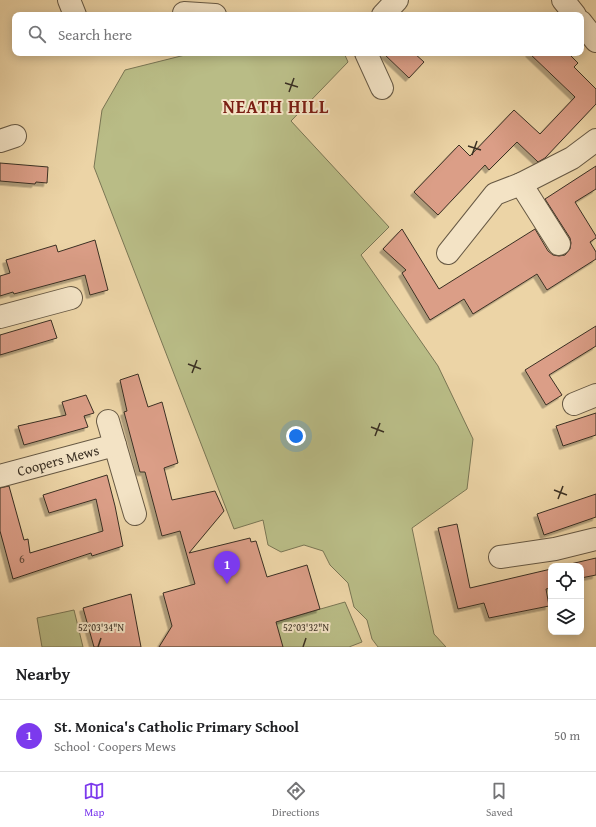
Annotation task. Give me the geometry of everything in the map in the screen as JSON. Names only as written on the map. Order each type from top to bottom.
[{"type":"street","points":[[69,0],[74,12]]},
{"type":"street","points":[[386,12],[397,0]]},
{"type":"street","points":[[563,0],[573,12]]},
{"type":"street","points":[[584,26],[596,41]]},
{"type":"street","points":[[367,56],[382,88]]},
{"type":"street","points":[[448,253],[495,194],[521,184],[572,158],[596,140]]},
{"type":"street","points":[[521,184],[559,244]]},
{"type":"street","points":[[0,318],[71,298]]},
{"type":"street","points":[[574,404],[596,395]]},
{"type":"street","name":"Coopers Mews","points":[[108,421],[135,514]]},
{"type":"street","name":"Coopers Mews","points":[[0,476],[115,445]]},
{"type":"street","points":[[500,557],[555,549],[596,539]]},
{"type":"green space","points":[[181,56],[345,56],[348,62],[291,121],[389,227],[361,255],[438,366],[473,439],[467,489],[412,528],[434,634],[446,647],[378,647],[372,639],[367,620],[354,607],[348,583],[330,565],[323,551],[304,545],[281,552],[268,545],[263,520],[234,529],[94,167],[102,110],[125,70]]},
{"type":"green space","points":[[345,602],[362,642],[349,647],[282,647],[275,622]]},
{"type":"green space","points":[[74,610],[83,647],[42,647],[37,618]]},
{"type":"building","points":[[386,56],[417,56],[424,62],[409,78]]},
{"type":"building","points":[[532,56],[571,56],[578,63],[574,67],[596,89],[596,104],[545,158],[538,162],[517,142],[489,170],[485,165],[438,215],[414,192],[459,145],[470,156],[514,110],[540,134],[575,97]]},
{"type":"building","points":[[0,163],[48,167],[47,183],[36,182],[35,184],[0,181]]},
{"type":"building","points":[[596,166],[596,189],[575,202],[596,236],[596,238],[590,242],[596,252],[596,259],[547,290],[537,274],[473,314],[464,299],[430,320],[402,273],[406,270],[383,249],[402,229],[439,289],[535,229],[548,251],[553,255],[565,255],[570,249],[570,238],[545,199]]},
{"type":"building","points":[[95,240],[108,290],[90,295],[85,275],[14,294],[13,292],[0,296],[0,276],[10,273],[6,260],[56,245],[58,252]]},
{"type":"building","points":[[51,320],[57,338],[0,355],[0,335]]},
{"type":"building","points":[[596,326],[596,346],[549,375],[562,395],[546,405],[525,370]]},
{"type":"building","points":[[138,374],[148,407],[162,402],[178,463],[164,468],[172,500],[215,491],[224,511],[189,553],[250,538],[251,542],[256,541],[267,577],[307,565],[320,609],[276,622],[283,647],[159,647],[172,626],[163,593],[195,584],[180,531],[162,536],[145,472],[140,472],[124,412],[127,411],[120,380]]},
{"type":"building","points":[[86,395],[94,413],[84,416],[88,427],[24,445],[18,426],[66,415],[62,402]]},
{"type":"building","points":[[596,413],[596,435],[563,446],[556,426]]},
{"type":"building","points":[[107,475],[123,546],[92,556],[91,553],[13,579],[0,531],[0,488],[9,486],[24,540],[28,539],[30,553],[103,531],[96,499],[49,513],[43,495]]},
{"type":"building","points":[[596,494],[596,517],[544,535],[537,514]]},
{"type":"building","points":[[457,524],[470,588],[548,570],[548,589],[546,589],[548,606],[489,618],[484,603],[458,609],[438,528]]},
{"type":"building","points":[[596,558],[596,575],[584,577],[584,563],[575,563]]},
{"type":"building","points":[[131,594],[141,647],[94,647],[83,608]]},
{"type":"place","name":"St. Monica's Catholic Primary School","points":[[227,584]]},
{"type":"district","name":"NEATH HILL","points":[[276,106]]}]
